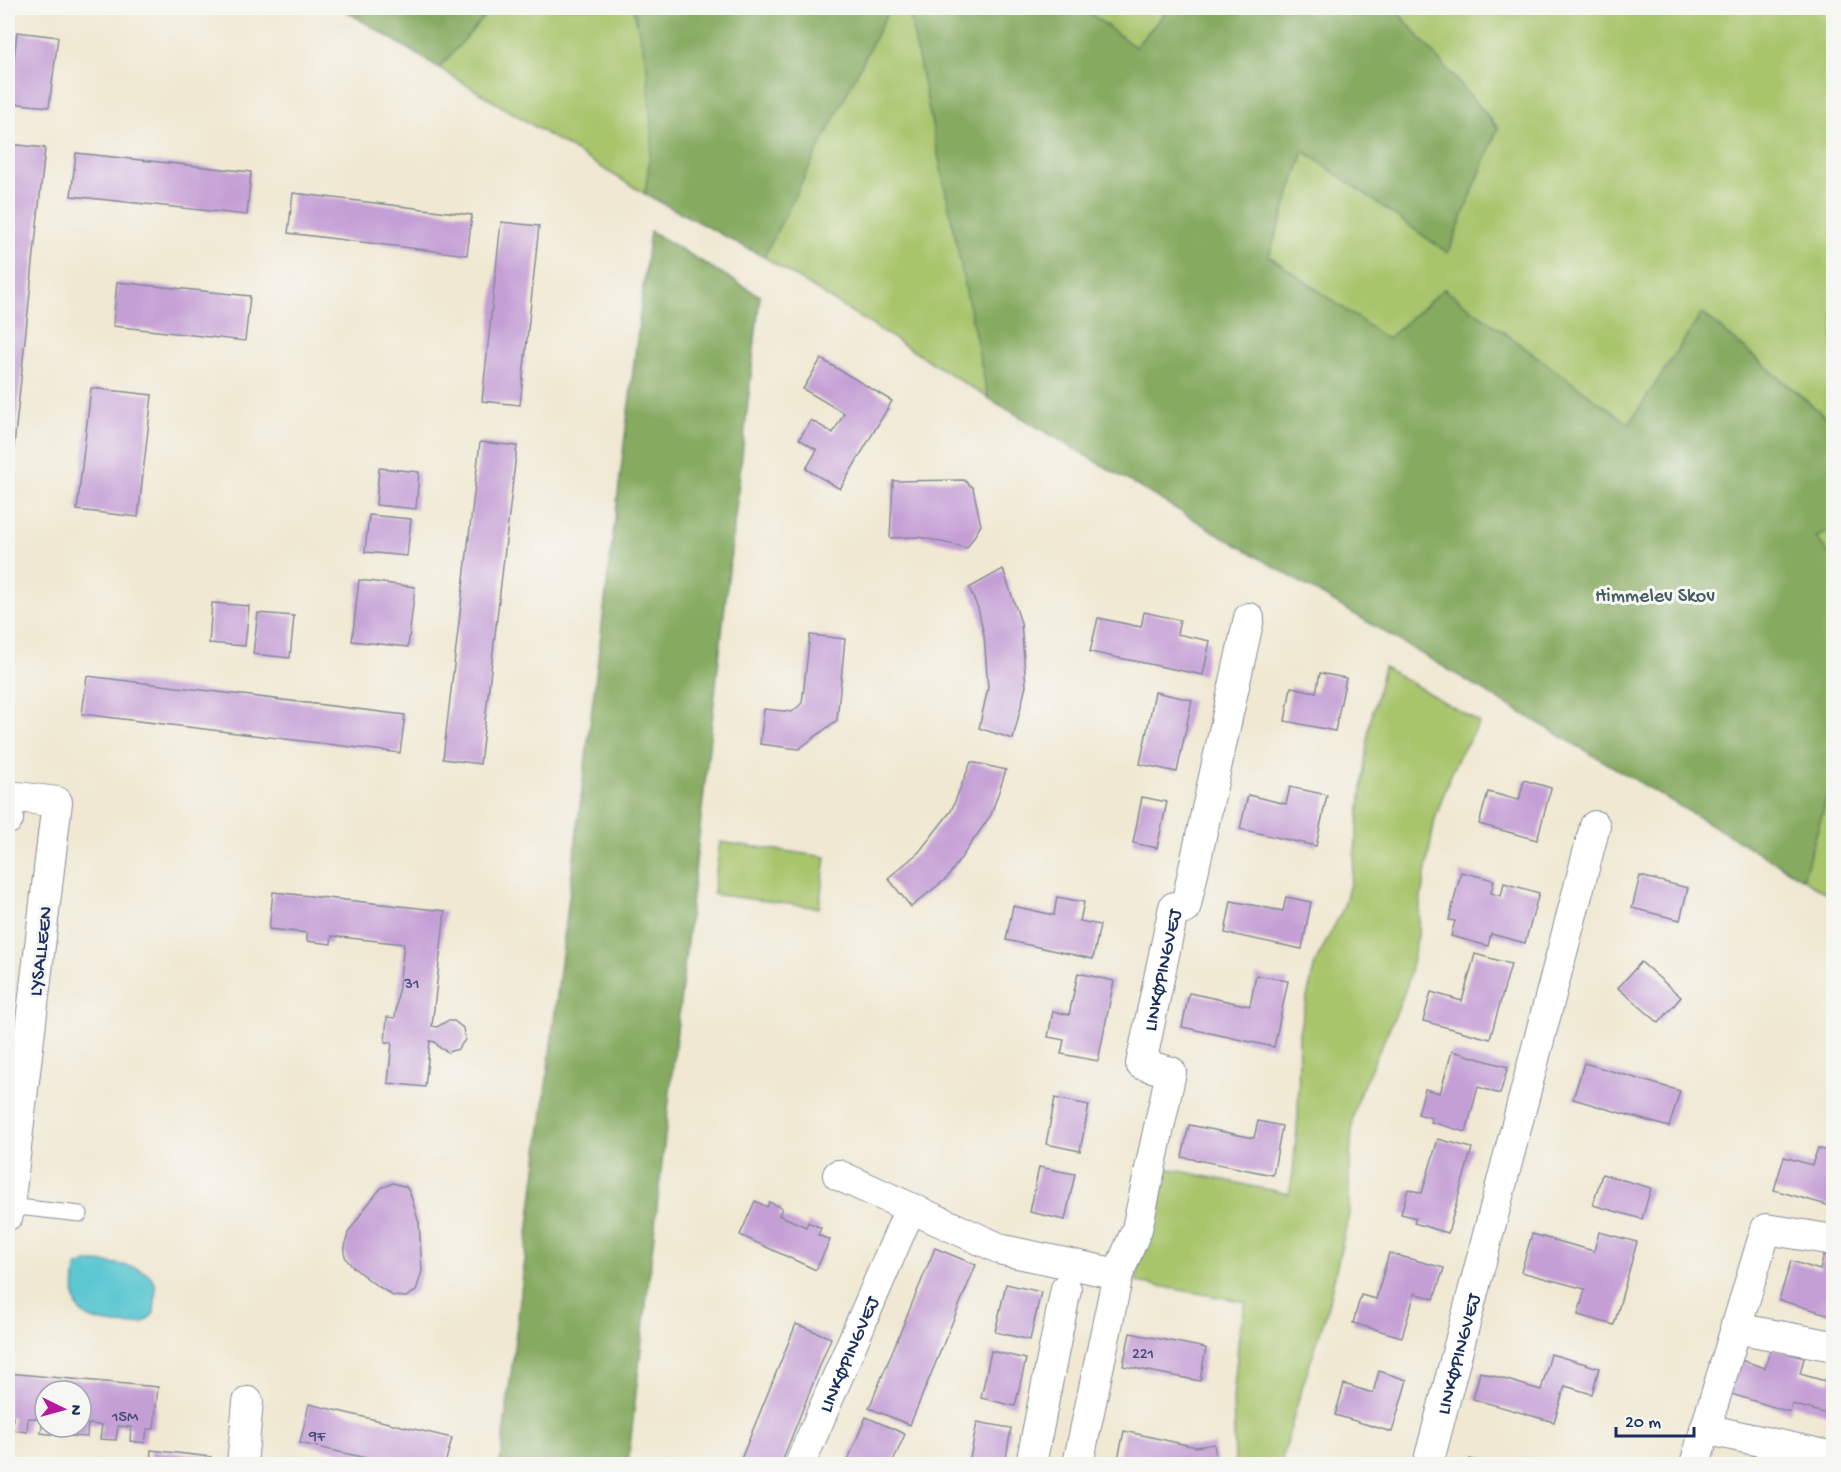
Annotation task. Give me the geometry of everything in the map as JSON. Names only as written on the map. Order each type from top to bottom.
[{"type":"street","name":"LINKØPINGVEJ","points":[[1078,1464],[1118,1274],[1137,1230],[1171,1072],[1141,1065],[1174,907],[1185,909],[1249,618]]},
{"type":"street","name":"LYSALLEEN","points":[[8,819],[10,796],[57,802],[8,1209]]},
{"type":"street","name":"LINKØPINGVEJ","points":[[1428,1464],[1595,826]]},
{"type":"street","points":[[838,1175],[1003,1250],[1118,1274]]},
{"type":"street","name":"LINKØPINGVEJ","points":[[801,1464],[910,1209]]},
{"type":"street","points":[[1695,1464],[1766,1229],[1833,1240]]},
{"type":"street","points":[[1031,1464],[1066,1289]]},
{"type":"street","points":[[1735,1328],[1833,1346]]},
{"type":"street","points":[[242,1464],[248,1402]]},
{"type":"street","points":[[1706,1429],[1833,1457]]},
{"type":"lane","points":[[8,1209],[80,1214]]},
{"type":"green space","points":[[341,8],[492,8],[439,68]]},
{"type":"green space","points":[[492,8],[922,8],[988,398],[764,257],[765,255],[650,162],[645,194],[439,68]]},
{"type":"green space","points":[[633,8],[890,8],[764,257],[645,194],[652,140],[647,65]]},
{"type":"green space","name":"Himmelev Skov","points":[[908,8],[1083,8],[1135,47],[1170,8],[1394,8],[1498,128],[1448,253],[1304,151],[1269,256],[1387,339],[1444,289],[1629,424],[1702,313],[1833,423],[1833,531],[1816,537],[1833,559],[1833,776],[1803,879],[988,398]]},
{"type":"green space","points":[[1083,8],[1169,8],[1135,47]]},
{"type":"green space","points":[[1394,8],[1833,8],[1833,423],[1703,313],[1629,424],[1444,289],[1387,339],[1269,256],[1303,150],[1447,252],[1498,128]]},
{"type":"green space","points":[[650,231],[760,296],[628,1464],[500,1464]]},
{"type":"green space","points":[[1833,531],[1833,559],[1815,537]]},
{"type":"green space","points":[[1384,667],[1480,723],[1459,756],[1435,819],[1420,903],[1419,931],[1407,985],[1359,1095],[1353,1117],[1349,1214],[1326,1314],[1300,1394],[1281,1464],[1235,1464],[1233,1399],[1239,1334],[1246,1302],[1136,1282],[1140,1257],[1152,1236],[1166,1168],[1289,1194],[1298,1116],[1299,1032],[1315,963],[1343,909],[1352,876],[1369,727]]},
{"type":"green space","points":[[1833,776],[1833,898],[1803,879]]},
{"type":"green space","points":[[720,842],[826,857],[819,908],[713,894]]},
{"type":"water","points":[[87,1262],[125,1266],[145,1272],[155,1284],[154,1313],[144,1322],[130,1325],[102,1322],[86,1316],[78,1307],[74,1291],[76,1267]]},
{"type":"building","points":[[17,32],[58,37],[49,107],[9,103]]},
{"type":"building","points":[[8,144],[45,148],[9,494],[8,494]]},
{"type":"building","points":[[76,153],[251,172],[247,215],[71,196]]},
{"type":"building","points":[[293,193],[472,215],[467,255],[288,233]]},
{"type":"building","points":[[501,222],[539,226],[520,405],[482,401]]},
{"type":"building","points":[[117,282],[250,296],[245,341],[113,326]]},
{"type":"building","points":[[821,359],[892,401],[840,489],[806,469],[817,450],[799,439],[811,420],[833,433],[844,413],[803,389]]},
{"type":"building","points":[[91,388],[152,395],[138,517],[77,510]]},
{"type":"building","points":[[480,442],[517,446],[480,764],[443,759]]},
{"type":"building","points":[[379,468],[419,472],[416,509],[376,505]]},
{"type":"building","points":[[964,480],[973,488],[981,525],[967,548],[920,537],[890,538],[893,481]]},
{"type":"building","points":[[369,515],[411,519],[407,556],[365,552]]},
{"type":"building","points":[[1003,569],[1021,623],[1026,686],[1013,739],[979,728],[988,688],[984,635],[978,608],[969,588]]},
{"type":"building","points":[[359,580],[415,587],[408,647],[352,641]]},
{"type":"building","points":[[212,603],[249,606],[245,646],[209,643]]},
{"type":"building","points":[[1144,612],[1180,620],[1177,634],[1210,641],[1203,675],[1090,652],[1098,618],[1141,627]]},
{"type":"building","points":[[258,613],[294,616],[290,658],[253,654]]},
{"type":"building","points":[[810,635],[845,639],[837,720],[799,749],[760,744],[764,709],[792,712],[802,703]]},
{"type":"building","points":[[1320,673],[1346,678],[1335,731],[1285,721],[1291,687],[1316,692]]},
{"type":"building","points":[[87,676],[405,715],[400,753],[82,714]]},
{"type":"building","points":[[1155,692],[1192,700],[1177,772],[1140,764]]},
{"type":"building","points":[[971,762],[1006,770],[991,815],[947,878],[911,907],[888,878],[919,852],[951,811]]},
{"type":"building","points":[[1524,780],[1551,788],[1537,840],[1479,824],[1488,792],[1519,800]]},
{"type":"building","points":[[1290,787],[1327,795],[1316,846],[1240,829],[1248,795],[1286,804]]},
{"type":"building","points":[[1142,797],[1167,802],[1157,848],[1133,843]]},
{"type":"building","points":[[1461,872],[1494,880],[1491,893],[1501,896],[1504,883],[1539,893],[1525,943],[1491,934],[1488,946],[1451,936],[1455,921],[1449,920]]},
{"type":"building","points":[[1640,876],[1688,888],[1680,920],[1632,908]]},
{"type":"building","points":[[273,892],[445,911],[432,1026],[437,1027],[447,1021],[454,1021],[463,1028],[465,1040],[458,1049],[448,1052],[430,1041],[425,1087],[388,1083],[392,1042],[385,1042],[387,1017],[395,1018],[404,944],[332,936],[331,944],[307,941],[307,933],[269,929]]},
{"type":"building","points":[[1057,897],[1084,902],[1080,921],[1100,925],[1093,959],[1006,940],[1013,906],[1054,915]]},
{"type":"building","points":[[1286,897],[1311,902],[1302,949],[1225,933],[1231,901],[1283,911]]},
{"type":"building","points":[[1475,954],[1511,964],[1490,1039],[1423,1021],[1431,992],[1462,1001]]},
{"type":"building","points":[[1641,962],[1681,997],[1659,1023],[1618,988]]},
{"type":"building","points":[[1078,973],[1114,981],[1098,1061],[1061,1054],[1064,1040],[1048,1037],[1053,1011],[1069,1015]]},
{"type":"building","points":[[1256,975],[1288,981],[1274,1047],[1182,1027],[1189,993],[1250,1006]]},
{"type":"building","points":[[1452,1051],[1508,1067],[1500,1094],[1478,1087],[1466,1132],[1431,1122],[1432,1118],[1418,1114],[1425,1089],[1440,1093]]},
{"type":"building","points":[[1584,1063],[1680,1091],[1669,1127],[1573,1099]]},
{"type":"building","points":[[1055,1098],[1089,1105],[1080,1151],[1046,1144]]},
{"type":"building","points":[[1258,1121],[1282,1126],[1273,1175],[1182,1157],[1189,1125],[1254,1138]]},
{"type":"building","points":[[1438,1139],[1472,1148],[1448,1233],[1414,1223],[1416,1218],[1401,1214],[1408,1189],[1422,1193]]},
{"type":"building","points":[[1818,1148],[1834,1153],[1834,1207],[1774,1190],[1784,1157],[1812,1165]]},
{"type":"building","points":[[1039,1167],[1075,1174],[1065,1220],[1030,1212]]},
{"type":"building","points":[[1602,1174],[1651,1188],[1642,1219],[1593,1205]]},
{"type":"building","points":[[393,1183],[406,1187],[410,1193],[419,1223],[422,1271],[416,1291],[406,1297],[393,1296],[373,1283],[354,1268],[346,1259],[344,1252],[348,1233],[365,1208],[381,1188]]},
{"type":"building","points":[[755,1201],[767,1207],[769,1202],[782,1208],[779,1215],[806,1227],[808,1222],[821,1228],[818,1235],[830,1240],[816,1270],[740,1235]]},
{"type":"building","points":[[1599,1232],[1637,1242],[1614,1325],[1578,1315],[1585,1289],[1521,1272],[1532,1234],[1594,1251]]},
{"type":"building","points":[[935,1248],[976,1265],[910,1425],[869,1408]]},
{"type":"building","points":[[1389,1253],[1444,1268],[1434,1299],[1415,1293],[1402,1337],[1353,1323],[1361,1295],[1376,1299]]},
{"type":"building","points":[[1824,1255],[1834,1258],[1834,1316],[1779,1300],[1791,1261],[1820,1270]]},
{"type":"building","points":[[1006,1284],[1041,1292],[1030,1340],[995,1332]]},
{"type":"building","points":[[796,1324],[831,1338],[781,1464],[739,1464]]},
{"type":"building","points":[[1130,1333],[1206,1348],[1200,1381],[1123,1366]]},
{"type":"building","points":[[1771,1348],[1804,1358],[1800,1374],[1829,1382],[1834,1369],[1834,1416],[1792,1404],[1790,1412],[1728,1393],[1738,1359],[1765,1368]]},
{"type":"building","points":[[991,1351],[1026,1359],[1015,1406],[981,1398]]},
{"type":"building","points":[[1551,1354],[1599,1368],[1592,1394],[1565,1386],[1554,1422],[1473,1399],[1480,1372],[1541,1390]]},
{"type":"building","points":[[1379,1371],[1407,1380],[1392,1432],[1335,1415],[1344,1384],[1373,1393]]},
{"type":"building","points":[[8,1373],[72,1379],[33,1379],[33,1418],[28,1418],[27,1432],[12,1430],[13,1417],[8,1417]]},
{"type":"building","points":[[93,1381],[158,1387],[154,1429],[147,1429],[145,1443],[130,1441],[131,1427],[118,1426],[116,1440],[100,1439],[102,1425],[93,1424]]},
{"type":"building","points":[[309,1404],[452,1438],[445,1464],[392,1464],[300,1443]]},
{"type":"building","points":[[866,1417],[905,1434],[892,1464],[846,1464]]},
{"type":"building","points":[[977,1422],[1011,1428],[1005,1464],[969,1464]]},
{"type":"building","points":[[1124,1431],[1196,1447],[1214,1444],[1217,1464],[1117,1464]]},
{"type":"building","points":[[151,1450],[211,1457],[210,1464],[150,1464]]},
{"type":"building","points":[[1754,1451],[1789,1461],[1789,1464],[1751,1464]]},
{"type":"building","points":[[1470,1459],[1488,1464],[1468,1464]]}]
